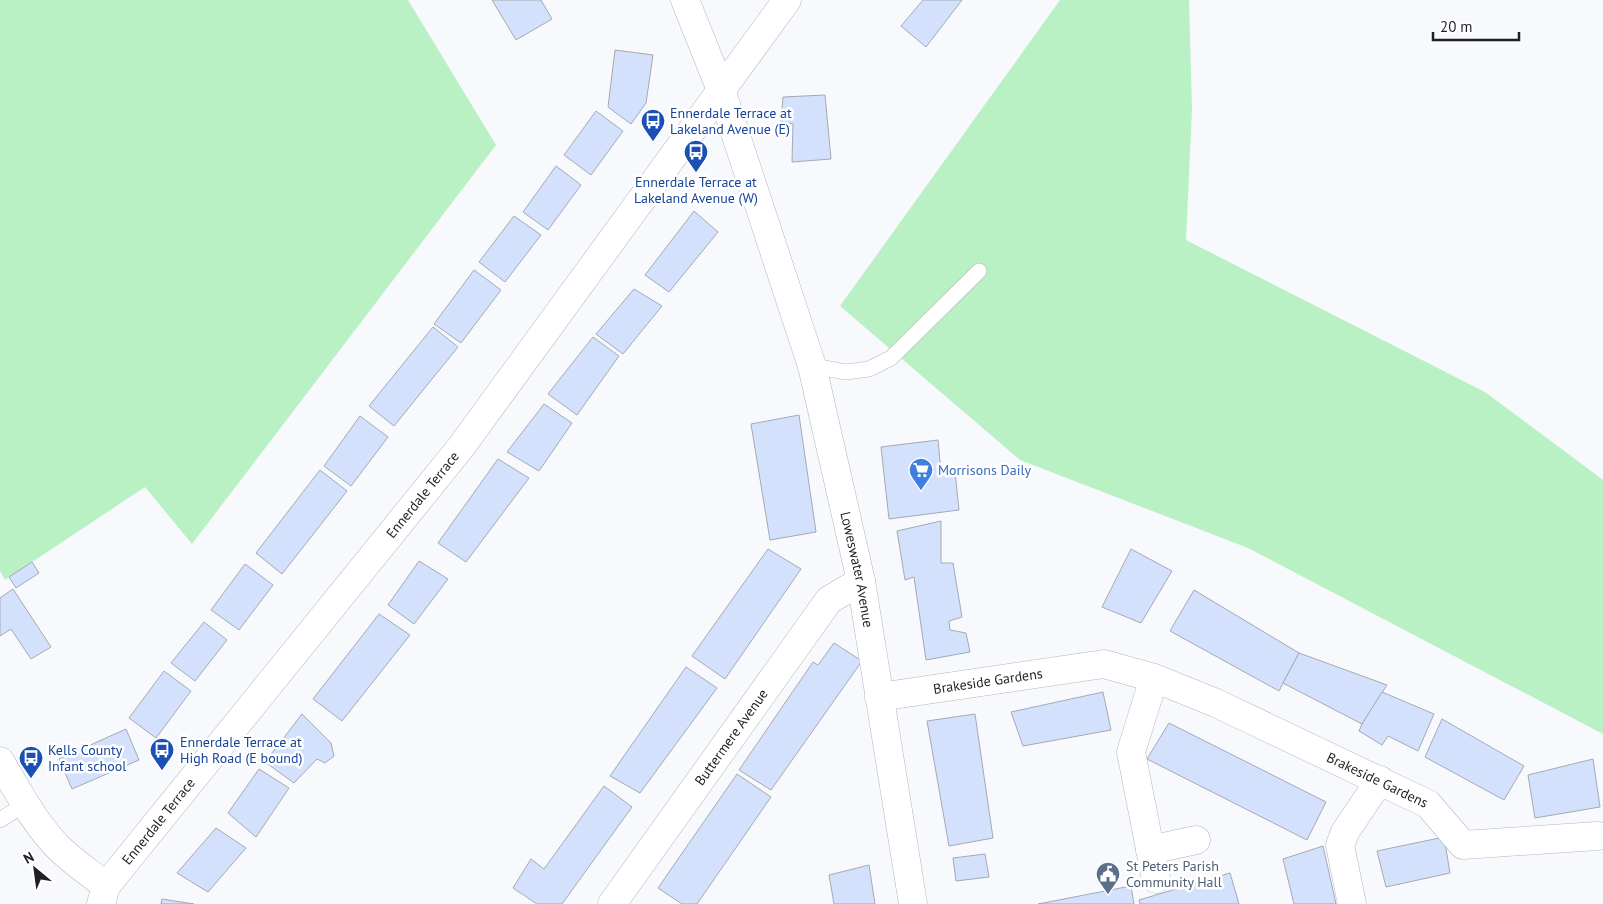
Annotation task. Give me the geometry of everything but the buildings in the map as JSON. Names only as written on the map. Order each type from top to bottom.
[{"type":"street","name":"Loweswater Avenue","points":[[685,0],[721,90],[812,366],[861,581],[913,904]]},
{"type":"street","name":"Ennerdale Terrace","points":[[104,895],[461,447],[786,0]]},
{"type":"street","name":"Buttermere Avenue","points":[[612,904],[829,600],[861,581]]},
{"type":"street","name":"Brakeside Gardens","points":[[879,697],[1104,664],[1154,678],[1216,704],[1428,804],[1463,845],[1597,836]]},
{"type":"street","points":[[1154,678],[1131,752],[1156,879]]},
{"type":"street","points":[[0,760],[25,804],[44,829],[104,895]]},
{"type":"street","points":[[1352,904],[1340,845],[1345,832],[1380,780]]},
{"type":"street","points":[[1150,850],[1196,840]]},
{"type":"lane","points":[[812,366],[846,372],[869,369],[891,358],[979,271]]},
{"type":"lane","points":[[0,820],[25,804]]},
{"type":"green space","points":[[0,0],[408,0],[496,145],[192,544],[145,487],[5,580],[0,571]]},
{"type":"green space","points":[[1060,0],[1189,0],[1192,109],[1186,240],[1485,392],[1603,480],[1603,734],[1248,548],[1020,460],[840,306]]},
{"type":"place","name":"Ennerdale Terrace at Lakeland Avenue (E)","points":[[653,142]]},
{"type":"place","name":"Ennerdale Terrace at Lakeland Avenue (W)","points":[[696,173]]},
{"type":"place","name":"Morrisons Daily","points":[[921,491]]},
{"type":"place","name":"Ennerdale Terrace at High Road (E bound)","points":[[162,771]]},
{"type":"place","name":"Kells County Infant school","points":[[31,779]]},
{"type":"place","name":"St Peters Parish Community Hall","points":[[1108,895]]}]
